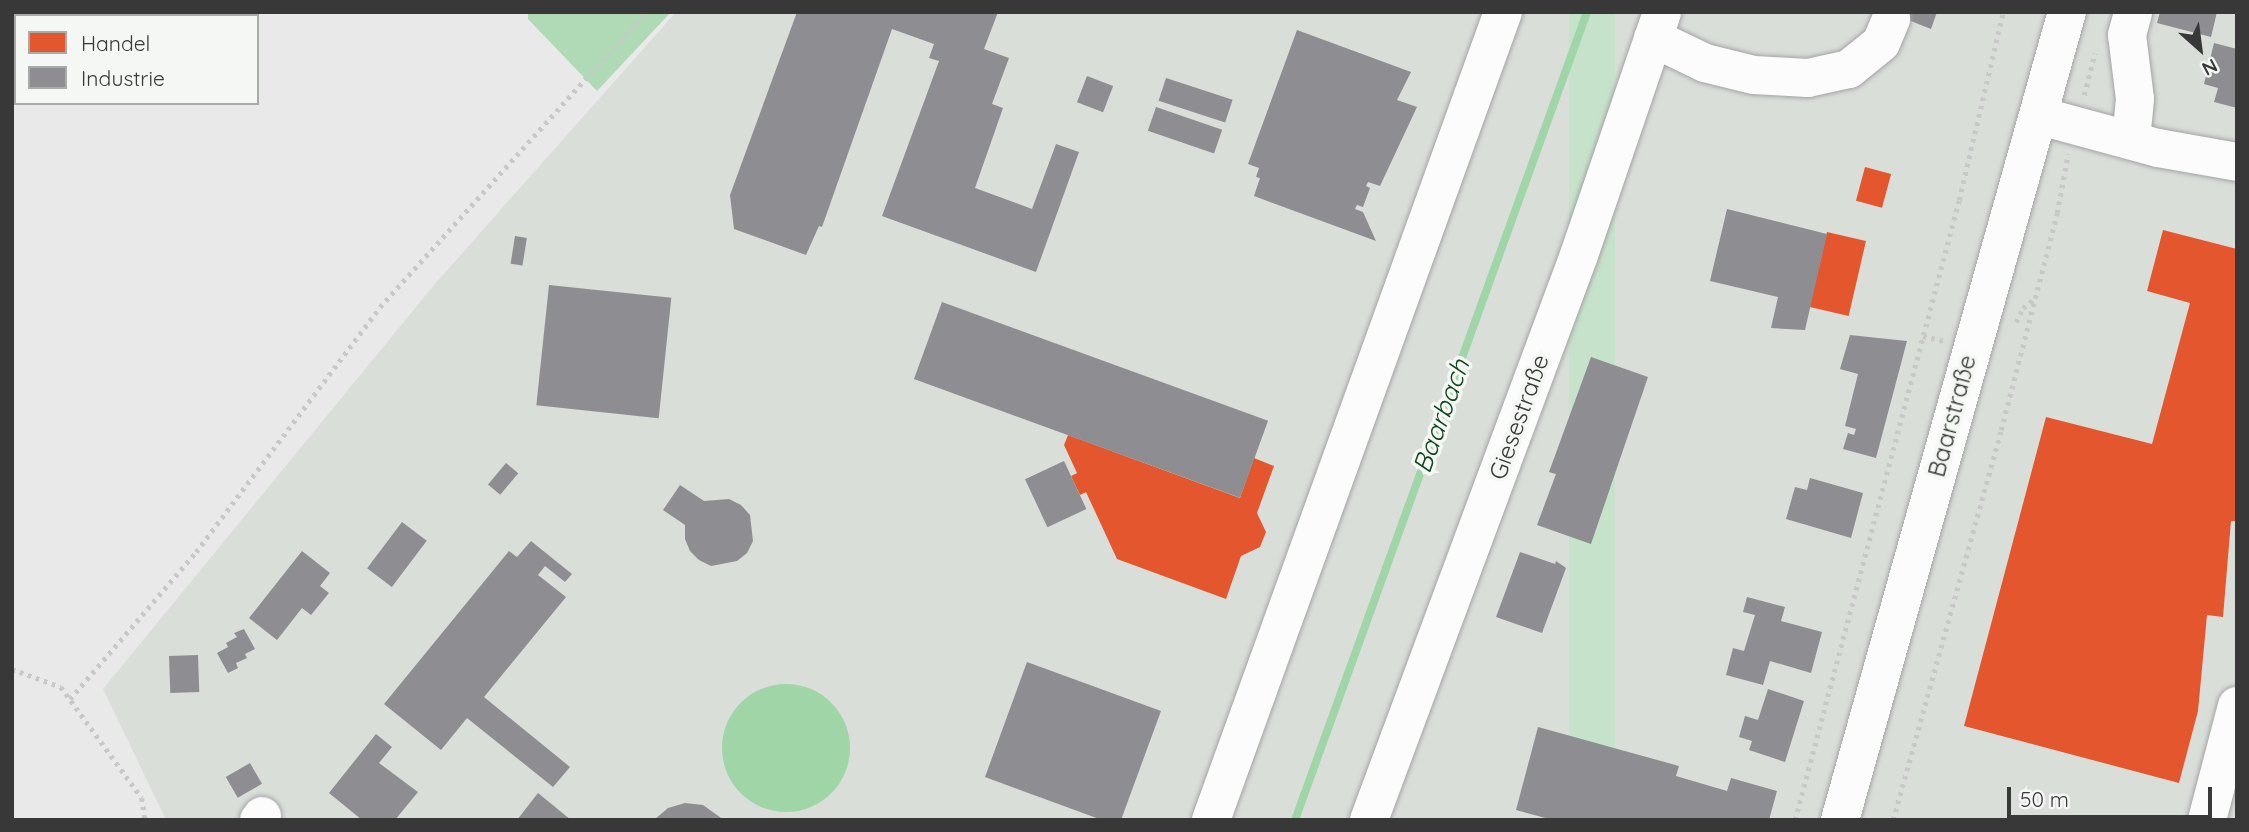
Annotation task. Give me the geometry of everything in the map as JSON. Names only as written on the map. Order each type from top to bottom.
[{"type":"street","points":[[1211,820],[1503,12]]},
{"type":"street","name":"Baarstraße","points":[[1840,820],[1989,283],[2040,116],[2067,12]]},
{"type":"street","points":[[2131,140],[2135,99],[2127,35],[2133,12]]},
{"type":"street","points":[[1658,25],[1705,63],[1754,75],[1808,78],[1849,69],[1881,43],[1891,19]]},
{"type":"street","name":"Giesestraße","points":[[1369,820],[1574,268],[1658,25]]},
{"type":"street","points":[[2040,116],[2131,140],[2237,162]]},
{"type":"street","points":[[2207,820],[2237,706]]},
{"type":"path","points":[[70,699],[196,552],[380,307],[646,12]]},
{"type":"path","points":[[1795,820],[1959,200],[2003,12]]},
{"type":"path","points":[[1892,820],[2001,430],[2057,213],[2061,180],[2096,49]]},
{"type":"path","points":[[12,669],[61,687],[142,798],[145,820]]},
{"type":"shaded area","points":[[528,12],[671,12],[597,91],[528,19]]},
{"type":"shaded area","points":[[676,12],[2237,12],[2237,820],[166,820],[103,689],[434,285]]},
{"type":"shaded area","points":[[1569,12],[1615,12],[1615,820],[1569,820]]},
{"type":"shaded area","points":[[786,684],[811,688],[832,702],[846,723],[850,748],[846,773],[832,794],[811,808],[786,812],[761,808],[740,794],[726,773],[722,748],[726,723],[740,702],[761,688]]},
{"type":"building: Handel","points":[[1865,167],[1891,174],[1882,208],[1856,201]]},
{"type":"building: Handel","points":[[2163,230],[2237,249],[2237,521],[2231,521],[2223,617],[2207,615],[2198,711],[2179,783],[1964,726],[2046,417],[2152,444],[2190,303],[2147,291]]},
{"type":"building: Handel","points":[[1827,232],[1866,241],[1849,316],[1810,307]]},
{"type":"building: Handel","points":[[1068,435],[1240,498],[1254,458],[1274,466],[1257,513],[1266,532],[1260,547],[1241,556],[1226,599],[1117,559],[1086,492],[1080,495],[1071,476],[1077,473],[1064,445]]},
{"type":"building: Industrie","points":[[797,12],[998,12],[984,49],[1009,58],[992,104],[1003,108],[975,188],[1032,209],[1056,144],[1079,152],[1036,272],[882,216],[939,61],[929,58],[934,44],[892,29],[822,227],[819,226],[806,255],[734,229],[730,195]]},
{"type":"building: Industrie","points":[[1888,12],[1937,12],[1931,29]]},
{"type":"building: Industrie","points":[[2160,12],[2217,12],[2211,37],[2157,23]]},
{"type":"building: Industrie","points":[[1297,30],[1411,72],[1397,100],[1417,107],[1380,186],[1368,182],[1366,186],[1370,188],[1363,207],[1357,205],[1355,209],[1363,212],[1376,241],[1254,196],[1260,178],[1256,177],[1259,168],[1248,164]]},
{"type":"building: Industrie","points":[[2214,43],[2237,49],[2237,108],[2214,102],[2218,88],[2204,84]]},
{"type":"building: Industrie","points":[[1087,76],[1113,86],[1103,112],[1077,102]]},
{"type":"building: Industrie","points":[[1166,78],[1233,100],[1225,122],[1159,101]]},
{"type":"building: Industrie","points":[[1156,107],[1222,130],[1214,153],[1148,131]]},
{"type":"building: Industrie","points":[[1727,209],[1827,234],[1805,330],[1771,328],[1778,297],[1710,281]]},
{"type":"building: Industrie","points":[[515,236],[527,238],[522,266],[511,264]]},
{"type":"building: Industrie","points":[[549,285],[671,298],[659,418],[536,405]]},
{"type":"building: Industrie","points":[[942,302],[1268,421],[1240,498],[914,379]]},
{"type":"building: Industrie","points":[[1850,335],[1907,341],[1876,458],[1843,449],[1848,433],[1854,435],[1856,429],[1845,426],[1858,374],[1840,369]]},
{"type":"building: Industrie","points":[[1591,357],[1648,377],[1591,544],[1537,525],[1556,474],[1549,472]]},
{"type":"building: Industrie","points":[[1064,461],[1086,509],[1047,527],[1025,479]]},
{"type":"building: Industrie","points":[[506,463],[518,473],[500,495],[488,484]]},
{"type":"building: Industrie","points":[[1810,478],[1863,493],[1851,538],[1786,519],[1795,487],[1807,490]]},
{"type":"building: Industrie","points":[[680,485],[704,501],[729,499],[741,505],[750,515],[753,541],[747,553],[737,561],[711,566],[690,551],[685,539],[685,525],[663,510]]},
{"type":"building: Industrie","points":[[402,522],[427,541],[392,587],[367,568]]},
{"type":"building: Industrie","points":[[531,541],[572,574],[565,582],[545,566],[538,575],[566,597],[484,697],[570,767],[553,787],[467,718],[441,750],[384,704],[509,551],[517,557]]},
{"type":"building: Industrie","points":[[302,551],[330,573],[320,586],[329,593],[311,615],[302,608],[277,640],[249,618]]},
{"type":"building: Industrie","points":[[1520,552],[1555,564],[1556,561],[1566,568],[1542,633],[1496,617]]},
{"type":"building: Industrie","points":[[1747,597],[1785,607],[1781,621],[1822,632],[1811,673],[1770,661],[1763,685],[1726,675],[1733,648],[1744,651],[1755,615],[1743,612]]},
{"type":"building: Industrie","points":[[244,629],[255,649],[245,654],[247,658],[236,663],[238,668],[228,673],[217,653],[228,647],[226,643],[237,637],[234,633]]},
{"type":"building: Industrie","points":[[198,655],[199,692],[170,693],[169,656]]},
{"type":"building: Industrie","points":[[1027,662],[1161,711],[1121,820],[1102,820],[985,777]]},
{"type":"building: Industrie","points":[[1768,689],[1804,701],[1785,762],[1749,750],[1752,741],[1739,737],[1745,716],[1758,720]]},
{"type":"building: Industrie","points":[[1538,727],[1679,766],[1676,776],[1727,791],[1731,778],[1777,791],[1769,820],[1553,820],[1516,810]]},
{"type":"building: Industrie","points":[[376,734],[392,747],[379,763],[418,792],[395,820],[362,820],[329,793]]},
{"type":"building: Industrie","points":[[250,763],[262,784],[238,798],[226,777]]},
{"type":"building: Industrie","points":[[538,793],[571,820],[517,820]]},
{"type":"building: Industrie","points":[[685,803],[703,805],[724,820],[654,820],[668,808]]},
{"type":"waterway","name":"Baarbach","points":[[1295,820],[1587,12]]}]
